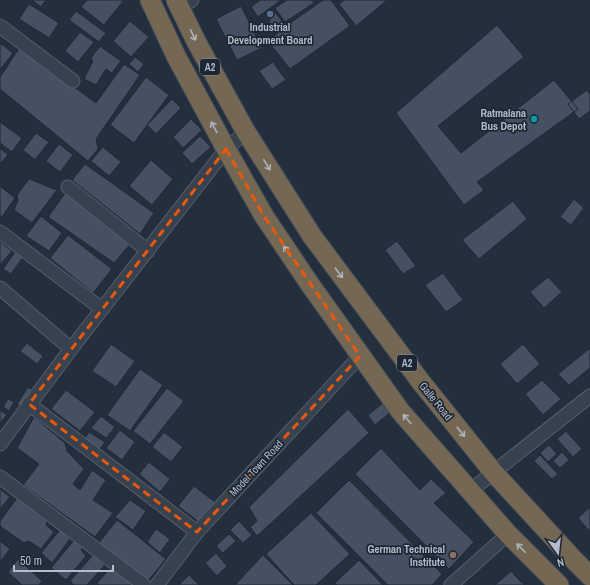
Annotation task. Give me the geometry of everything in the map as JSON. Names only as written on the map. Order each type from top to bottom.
[{"type":"highway","name":"A2","points":[[150,0],[176,56],[264,216],[360,356],[401,412],[508,534],[559,585]]},
{"type":"highway","name":"A2","points":[[183,3],[197,43],[246,132]]},
{"type":"highway","name":"Galle Road","points":[[246,132],[312,236],[421,382],[494,473],[590,576]]},
{"type":"street","points":[[0,26],[73,81]]},
{"type":"street","points":[[0,444],[71,349],[226,149],[246,132]]},
{"type":"street","points":[[68,187],[148,251]]},
{"type":"street","points":[[0,232],[102,309]]},
{"type":"street","points":[[0,288],[71,349]]},
{"type":"street","name":"Model Town Road","points":[[157,585],[197,532],[360,356]]},
{"type":"street","points":[[470,491],[590,396]]},
{"type":"street","points":[[29,404],[197,532]]},
{"type":"street","points":[[0,477],[144,585]]},
{"type":"street","points":[[451,585],[508,534]]},
{"type":"highlighted area","points":[[226,149],[264,216],[360,356],[197,532],[29,404]]},
{"type":"building","points":[[32,0],[46,0],[41,7]]},
{"type":"building","points":[[87,0],[124,0],[104,25],[81,7]]},
{"type":"building","points":[[260,0],[281,0],[258,17],[251,7]]},
{"type":"building","points":[[287,0],[312,0],[314,3],[285,22],[275,8]]},
{"type":"building","points":[[323,0],[331,0],[350,26],[290,69],[268,41],[279,32],[269,22],[274,11],[286,26]]},
{"type":"building","points":[[344,0],[387,0],[356,26],[339,4]]},
{"type":"building","points":[[29,4],[59,23],[49,38],[19,19]]},
{"type":"building","points":[[241,6],[262,48],[237,60],[216,19]]},
{"type":"building","points":[[76,11],[106,33],[99,42],[69,20]]},
{"type":"building","points":[[130,21],[149,37],[131,57],[113,41]]},
{"type":"building","name":"Ratmalana Bus Depot","points":[[497,25],[524,57],[438,126],[461,153],[554,80],[578,109],[477,182],[484,190],[464,205],[396,113]]},
{"type":"building","points":[[80,32],[94,42],[78,62],[65,51]]},
{"type":"building","points":[[0,43],[13,53],[0,70]]},
{"type":"building","points":[[100,46],[121,61],[112,73],[106,69],[96,85],[84,79],[93,61],[91,58]]},
{"type":"building","points":[[20,47],[96,103],[124,64],[140,75],[96,139],[98,149],[88,161],[0,89],[0,77]]},
{"type":"building","points":[[135,57],[144,64],[138,72],[129,64]]},
{"type":"building","points":[[273,62],[286,80],[272,89],[259,71]]},
{"type":"building","points":[[146,77],[169,95],[134,143],[110,125]]},
{"type":"building","points":[[587,90],[590,95],[590,111],[579,119],[568,104]]},
{"type":"building","points":[[172,99],[181,108],[156,134],[147,125]]},
{"type":"building","points":[[191,119],[202,130],[183,148],[173,137]]},
{"type":"building","points":[[0,122],[22,138],[12,152],[0,143]]},
{"type":"building","points":[[36,133],[49,142],[35,160],[23,150]]},
{"type":"building","points":[[200,136],[211,147],[192,164],[182,153]]},
{"type":"building","points":[[59,144],[73,155],[60,172],[46,161]]},
{"type":"building","points":[[103,147],[121,162],[109,176],[91,161]]},
{"type":"building","points":[[0,148],[8,155],[0,164]]},
{"type":"building","points":[[151,160],[173,179],[152,205],[129,186]]},
{"type":"building","points":[[85,164],[154,213],[140,234],[72,180]]},
{"type":"building","points":[[29,179],[57,190],[32,223],[14,210],[18,200],[17,195]]},
{"type":"building","points":[[0,186],[15,198],[2,217],[0,215]]},
{"type":"building","points":[[66,192],[132,242],[114,263],[48,217]]},
{"type":"building","points":[[574,199],[584,208],[571,225],[560,217]]},
{"type":"building","points":[[513,201],[527,219],[479,259],[462,240]]},
{"type":"building","points":[[41,216],[62,233],[49,251],[26,236]]},
{"type":"building","points":[[68,235],[112,269],[93,293],[50,258]]},
{"type":"building","points":[[397,241],[416,266],[403,274],[385,250]]},
{"type":"building","points":[[0,242],[12,251],[0,265]]},
{"type":"building","points":[[15,252],[23,257],[11,274],[3,269]]},
{"type":"building","points":[[443,273],[463,300],[446,312],[425,285]]},
{"type":"building","points":[[548,277],[562,292],[544,308],[530,292]]},
{"type":"building","points":[[27,343],[43,356],[37,364],[20,351]]},
{"type":"building","points":[[111,344],[135,361],[116,387],[92,371]]},
{"type":"building","points":[[523,344],[540,364],[517,384],[500,364]]},
{"type":"building","points":[[590,348],[590,368],[569,385],[558,374]]},
{"type":"building","points":[[140,369],[163,385],[130,431],[107,415]]},
{"type":"building","points":[[542,380],[561,399],[543,415],[525,394]]},
{"type":"building","points":[[28,387],[32,390],[20,406],[17,404]]},
{"type":"building","points":[[167,388],[184,401],[150,444],[133,431]]},
{"type":"building","points":[[66,390],[95,412],[80,431],[51,409]]},
{"type":"building","points":[[8,399],[14,402],[9,411],[3,407]]},
{"type":"building","points":[[383,403],[391,412],[375,425],[368,415]]},
{"type":"building","points":[[348,409],[369,433],[257,536],[250,527],[257,521],[249,507]]},
{"type":"building","points":[[0,410],[7,415],[0,423]]},
{"type":"building","points":[[101,416],[115,427],[106,438],[91,428]]},
{"type":"building","points":[[34,417],[65,443],[67,451],[84,469],[73,484],[80,490],[92,470],[106,480],[93,500],[113,513],[95,537],[23,485],[39,464],[17,448]]},
{"type":"building","points":[[120,430],[135,442],[122,460],[106,448]]},
{"type":"building","points":[[566,431],[582,449],[573,457],[557,439]]},
{"type":"building","points":[[89,432],[105,442],[98,452],[83,441]]},
{"type":"building","points":[[164,432],[183,447],[171,462],[152,447]]},
{"type":"building","points":[[549,445],[557,454],[548,462],[540,453]]},
{"type":"building","points":[[381,448],[420,490],[431,479],[446,493],[434,503],[474,542],[449,569],[355,474]]},
{"type":"building","points":[[562,452],[569,460],[560,468],[553,461]]},
{"type":"building","points":[[540,455],[558,474],[552,479],[534,461]]},
{"type":"building","points":[[149,462],[170,479],[160,492],[139,474]]},
{"type":"building","points":[[349,480],[442,574],[432,585],[388,585],[316,513]]},
{"type":"building","points":[[194,486],[215,502],[199,522],[178,506]]},
{"type":"building","points":[[0,489],[10,497],[0,509]]},
{"type":"building","points":[[17,498],[47,521],[46,525],[54,532],[41,549],[29,541],[24,543],[0,526],[0,521]]},
{"type":"building","points":[[130,500],[146,511],[133,530],[115,517]]},
{"type":"building","points":[[590,507],[590,532],[578,518]]},
{"type":"building","points":[[311,513],[350,554],[316,585],[294,585],[266,554]]},
{"type":"building","points":[[117,520],[166,559],[147,582],[98,544]]},
{"type":"building","points":[[239,521],[252,535],[243,543],[230,530]]},
{"type":"building","points":[[156,529],[170,539],[160,553],[147,542]]},
{"type":"building","points":[[60,530],[70,539],[52,563],[41,553]]},
{"type":"building","points":[[229,534],[236,541],[223,553],[216,546]]},
{"type":"building","points":[[75,539],[84,544],[81,550],[86,556],[66,580],[51,568]]},
{"type":"building","points":[[0,541],[10,549],[0,562]]},
{"type":"building","points":[[216,553],[227,566],[217,576],[205,563]]},
{"type":"building","points":[[93,555],[105,565],[87,585],[74,585],[70,581]]},
{"type":"building","points":[[263,555],[293,585],[235,585]]},
{"type":"building","points":[[18,559],[42,581],[39,585],[22,585],[8,572]]},
{"type":"building","points":[[359,560],[383,585],[337,585],[335,583]]},
{"type":"building","points":[[113,565],[135,585],[99,585],[97,583]]},
{"type":"building","points":[[511,571],[525,585],[495,585]]},
{"type":"building","points":[[189,575],[199,585],[179,585]]},
{"type":"place","name":"Industrial Development Board","points":[[270,14]]},
{"type":"place","name":"Ratmalana Bus Depot","points":[[534,119]]},
{"type":"place","name":"German Technical Institute","points":[[453,555]]}]
